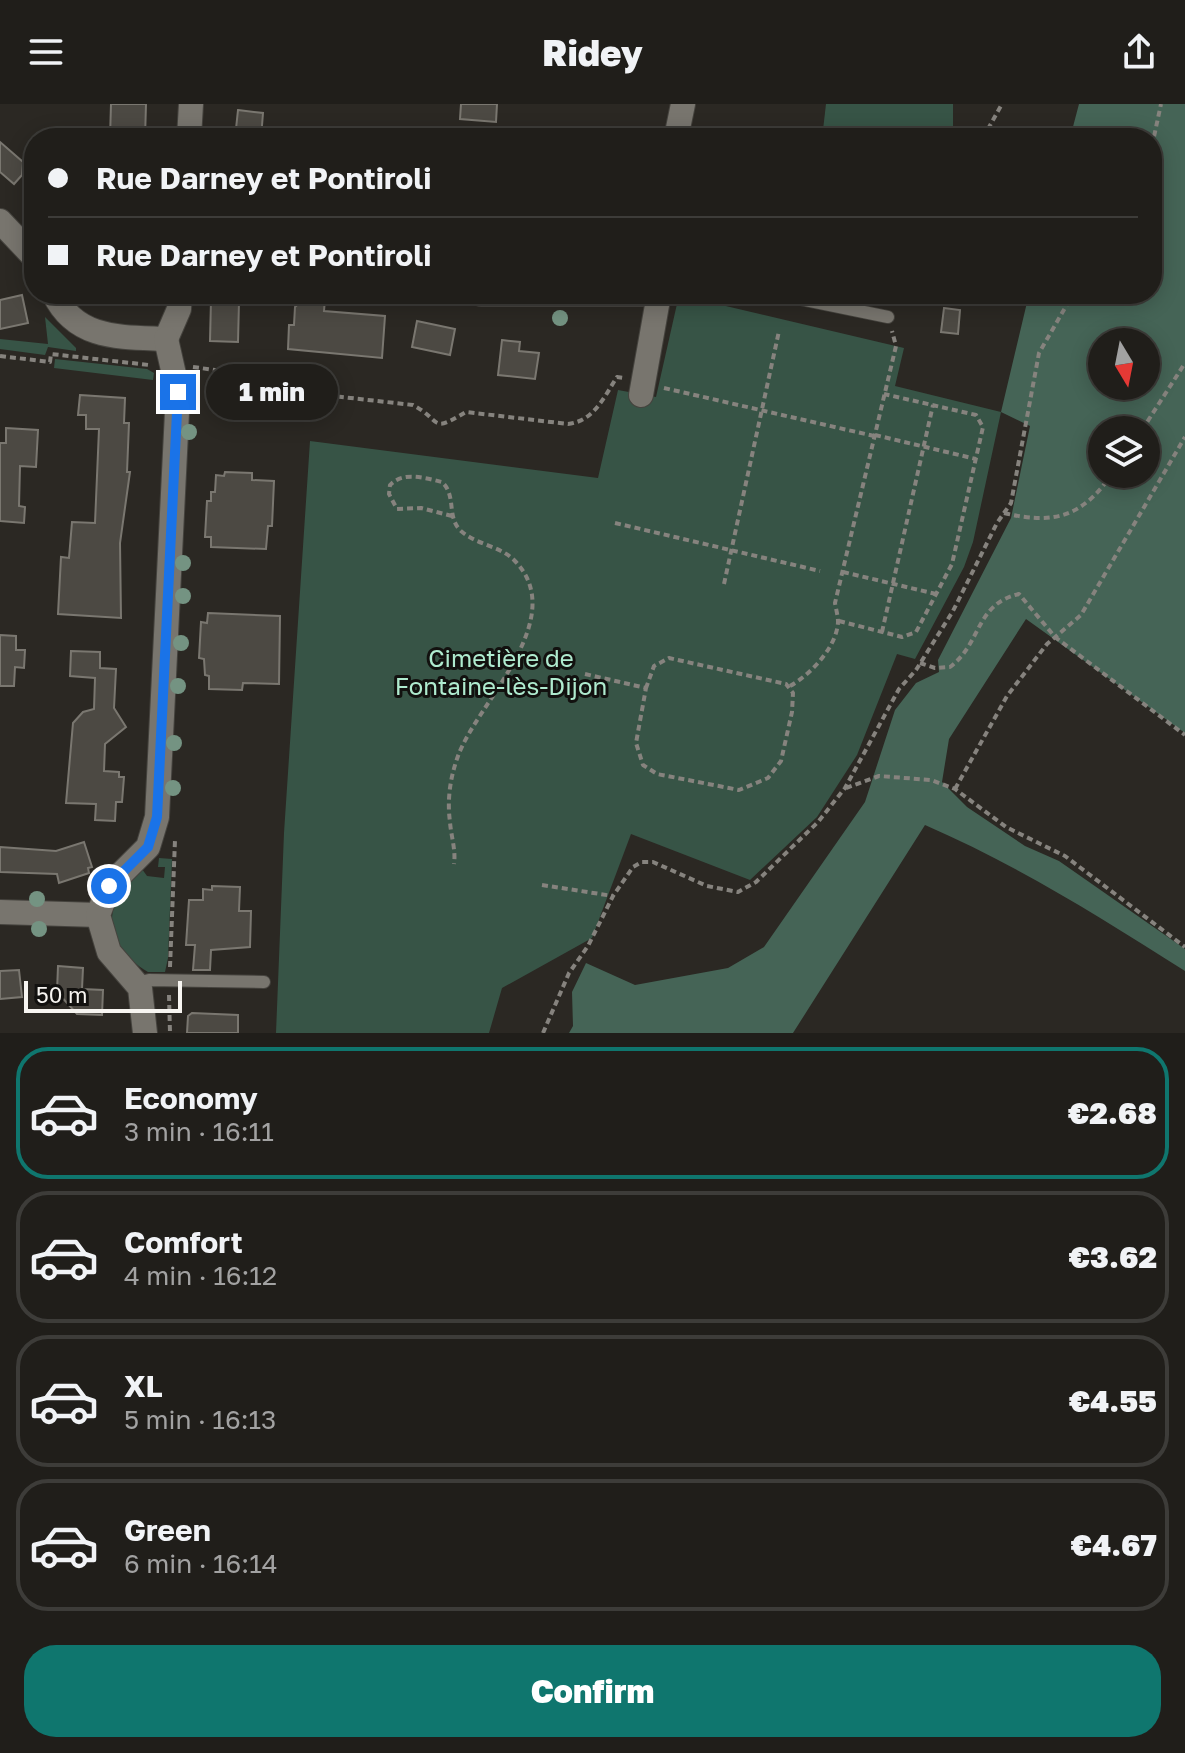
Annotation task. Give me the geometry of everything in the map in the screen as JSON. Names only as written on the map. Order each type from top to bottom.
[{"type":"street","points":[[190,128],[191,104]]},
{"type":"street","points":[[678,128],[683,104]]},
{"type":"street","points":[[0,221],[24,246]]},
{"type":"street","points":[[61,304],[74,323],[94,333],[168,351]]},
{"type":"street","points":[[145,1033],[144,998],[137,983],[109,952],[98,915],[109,886],[148,847],[157,817],[178,392],[177,377],[168,351],[179,304]]},
{"type":"street","points":[[642,388],[657,304]]},
{"type":"street","points":[[0,912],[98,915]]},
{"type":"lane","points":[[825,304],[888,317]]},
{"type":"lane","points":[[137,983],[149,980],[264,982]]},
{"type":"path","points":[[989,128],[1002,104]]},
{"type":"path","points":[[1156,128],[1161,104]]},
{"type":"path","points":[[543,1033],[569,973],[588,946],[626,874],[642,862],[653,862],[725,891],[748,887],[818,822],[845,788],[885,712],[953,611],[1011,503],[1039,353],[1066,304]]},
{"type":"path","points":[[790,686],[823,656],[839,621],[835,603],[896,346],[888,317]]},
{"type":"path","points":[[724,584],[779,331]]},
{"type":"path","points":[[0,356],[50,362],[51,354],[151,365],[168,351],[229,372],[253,387],[413,405],[431,421],[440,424],[448,424],[466,412],[576,423],[595,410],[617,377],[642,388],[762,410],[976,459]]},
{"type":"path","points":[[1151,416],[1185,363]]},
{"type":"path","points":[[839,621],[909,637],[916,632],[952,564],[983,427],[980,417],[884,394]]},
{"type":"path","points":[[882,632],[933,405]]},
{"type":"path","points":[[955,789],[1007,696],[1055,637],[1081,615],[1185,437]]},
{"type":"path","points":[[452,516],[421,508],[397,509],[389,494],[390,485],[399,478],[411,476],[442,482],[450,493],[452,516],[464,533],[515,561],[529,586],[531,608],[528,631],[519,654],[471,728],[455,765],[449,799],[454,864]]},
{"type":"path","points":[[1004,513],[1031,519],[1077,512],[1099,488]]},
{"type":"path","points":[[615,523],[820,571]]},
{"type":"path","points":[[843,572],[936,594]]},
{"type":"path","points":[[920,663],[935,668],[950,667],[969,648],[986,613],[1002,598],[1019,594],[1055,637],[1185,735]]},
{"type":"path","points":[[669,658],[767,677],[790,686],[792,712],[776,770],[757,785],[739,790],[657,774],[643,765],[636,743],[646,688],[654,666],[669,658]]},
{"type":"path","points":[[585,674],[646,688]]},
{"type":"path","points":[[845,788],[879,776],[931,780],[955,789],[1006,827],[1065,856],[1185,947]]},
{"type":"path","points":[[542,885],[613,896]]},
{"type":"green space","points":[[826,104],[953,104],[953,128],[823,128]]},
{"type":"green space","points":[[1079,104],[1185,104],[1185,733],[1026,619],[949,739],[942,782],[967,807],[1025,846],[1059,861],[1185,949],[1185,971],[1025,875],[925,825],[793,1033],[569,1033],[573,1026],[572,992],[586,963],[635,985],[728,968],[764,947],[865,802],[895,710],[916,683],[939,672],[938,660],[1011,518],[1030,426],[1001,412],[1027,304],[1162,304],[1162,128],[1073,128]]},
{"type":"green space","name":"Cimetière de Fontaine-lès-Dijon","points":[[677,304],[717,304],[904,348],[895,386],[1001,412],[973,542],[964,567],[915,659],[897,654],[857,755],[817,817],[750,880],[631,834],[592,938],[502,988],[489,1033],[276,1033],[284,833],[310,441],[598,478],[618,390],[656,397]]},
{"type":"green space","points":[[45,317],[76,351],[48,347],[45,355],[0,349],[0,339],[48,344]]},
{"type":"green space","points":[[55,359],[147,369],[154,373],[153,380],[54,368]]},
{"type":"green space","points":[[159,858],[172,859],[168,958],[165,972],[148,972],[121,948],[112,922],[113,909],[119,895],[142,869],[147,876],[164,878],[165,867],[158,867]]},
{"type":"building","points":[[111,104],[146,104],[145,128],[110,128]]},
{"type":"building","points":[[461,104],[497,104],[496,122],[460,119]]},
{"type":"building","points":[[238,110],[263,113],[262,128],[236,128]]},
{"type":"building","points":[[0,142],[23,162],[22,175],[14,184],[0,172]]},
{"type":"building","points":[[22,295],[28,323],[0,329],[0,300]]},
{"type":"building","points":[[211,304],[239,304],[238,342],[210,341]]},
{"type":"building","points":[[298,304],[325,304],[324,311],[385,316],[382,358],[288,349],[289,325],[294,325],[295,307]]},
{"type":"building","points":[[944,308],[960,310],[958,334],[941,332]]},
{"type":"building","points":[[417,321],[455,329],[450,355],[412,347]]},
{"type":"building","points":[[502,340],[520,342],[519,351],[539,353],[535,379],[498,375]]},
{"type":"building","points":[[80,395],[125,398],[124,423],[129,423],[127,472],[130,472],[120,543],[121,618],[58,614],[61,557],[69,558],[72,522],[95,523],[99,429],[86,429],[86,415],[78,415]]},
{"type":"building","points":[[6,428],[38,430],[36,467],[20,466],[19,506],[25,507],[24,523],[0,521],[0,443],[6,443]]},
{"type":"building","points":[[225,472],[252,473],[252,480],[274,481],[272,526],[268,526],[266,549],[211,547],[211,537],[205,537],[207,501],[211,501],[211,492],[215,492],[216,475],[224,476]]},
{"type":"building","points":[[208,613],[280,616],[279,684],[243,683],[242,690],[209,689],[204,659],[199,658],[201,622],[207,623]]},
{"type":"building","points":[[0,635],[16,636],[16,650],[25,650],[24,668],[15,667],[14,686],[0,686]]},
{"type":"building","points":[[71,651],[100,652],[100,668],[116,669],[114,708],[126,727],[105,744],[104,771],[119,772],[119,777],[124,777],[122,802],[116,802],[115,821],[95,820],[96,804],[66,803],[73,723],[83,712],[94,709],[95,678],[70,676]]},
{"type":"building","points":[[84,842],[92,867],[88,868],[89,873],[59,883],[57,874],[0,872],[0,847],[56,851]]},
{"type":"building","points":[[212,886],[240,887],[239,911],[251,911],[250,947],[211,950],[210,970],[193,970],[195,945],[186,945],[189,900],[203,900],[203,889],[212,890]]},
{"type":"building","points":[[58,966],[83,968],[82,989],[103,990],[102,1015],[77,1014],[57,992]]},
{"type":"building","points":[[19,970],[22,997],[0,999],[0,971]]},
{"type":"building","points":[[192,1013],[238,1015],[238,1033],[187,1033],[188,1016]]},
{"type":"route","points":[[109,886],[148,847],[157,817],[178,392]]}]
